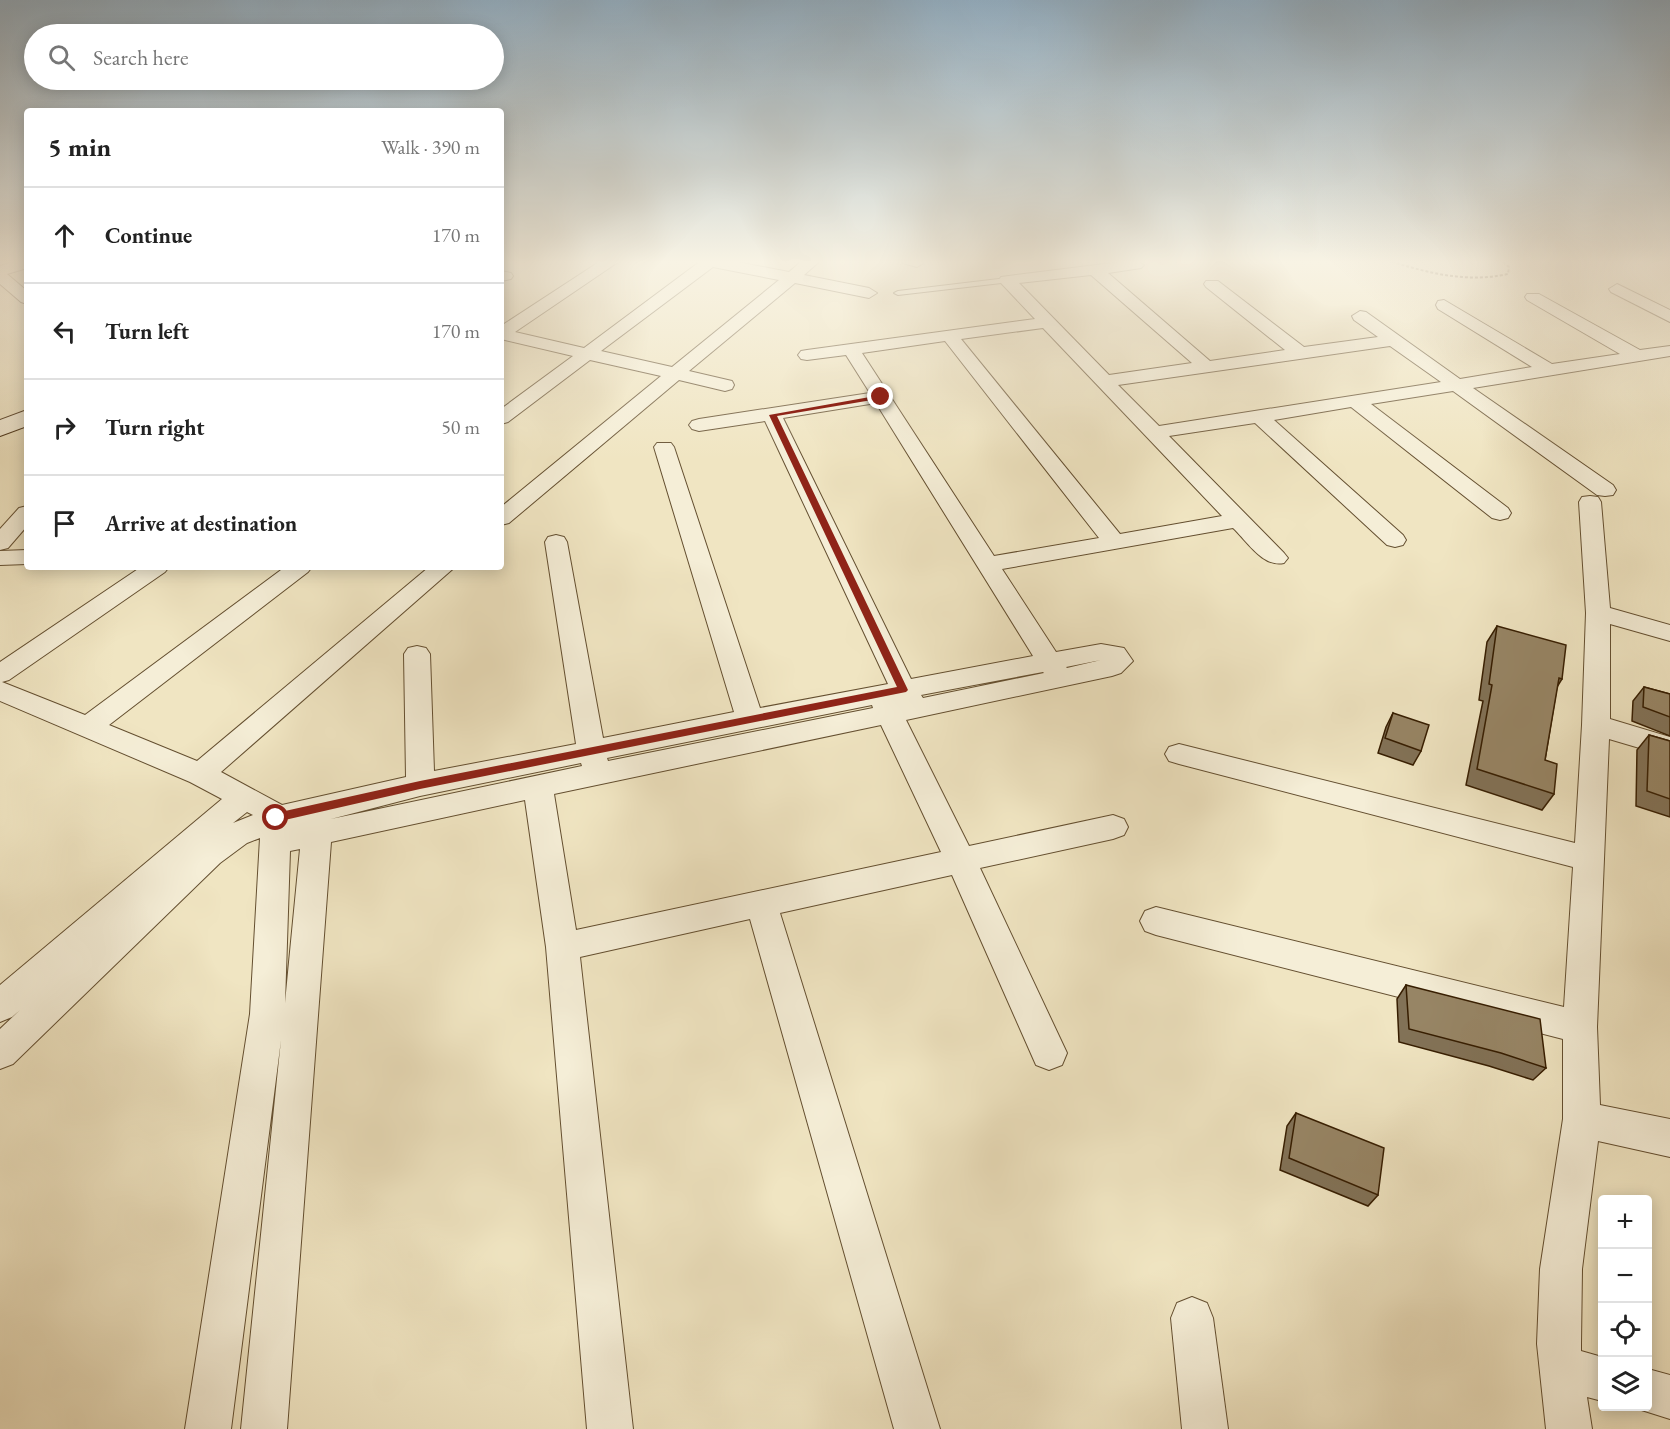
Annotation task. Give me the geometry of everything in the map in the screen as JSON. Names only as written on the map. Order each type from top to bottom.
[{"type":"street","points":[[504,416],[623,327]]},
{"type":"street","points":[[504,515],[730,327]]},
{"type":"street","points":[[807,355],[1012,327]]},
{"type":"street","points":[[1052,327],[1153,434],[1276,558]]},
{"type":"street","points":[[1161,327],[1206,366]]},
{"type":"street","points":[[1267,327],[1299,352]]},
{"type":"street","points":[[1375,327],[1459,386],[1598,496],[1596,725],[1580,1027],[1582,1119],[1561,1269],[1559,1344],[1569,1429]]},
{"type":"street","points":[[1479,327],[1549,370]]},
{"type":"street","points":[[1585,327],[1637,356]]},
{"type":"street","points":[[504,335],[590,352],[725,385]]},
{"type":"street","points":[[949,335],[1115,543]]},
{"type":"street","points":[[1104,381],[1394,340]]},
{"type":"street","points":[[317,821],[420,785],[594,762],[1054,670],[851,349]]},
{"type":"street","points":[[1153,434],[1670,351]]},
{"type":"street","points":[[699,425],[881,397]]},
{"type":"street","points":[[1356,402],[1500,513]]},
{"type":"street","points":[[0,419],[24,408]]},
{"type":"street","points":[[772,415],[897,701],[961,861],[1049,1053]]},
{"type":"street","points":[[1260,417],[1395,540]]},
{"type":"street","points":[[0,429],[24,418]]},
{"type":"street","points":[[664,447],[750,719]]},
{"type":"street","points":[[0,543],[24,516]]},
{"type":"street","points":[[988,564],[1238,520]]},
{"type":"street","points":[[556,542],[594,762]]},
{"type":"street","points":[[0,558],[24,557]]},
{"type":"street","points":[[0,674],[153,570]]},
{"type":"street","points":[[88,727],[296,570]]},
{"type":"street","points":[[200,774],[439,570]]},
{"type":"street","points":[[1598,613],[1670,633]]},
{"type":"street","points":[[417,654],[420,785]]},
{"type":"street","points":[[0,691],[200,774],[267,809],[276,830],[267,1014],[208,1429]]},
{"type":"street","points":[[0,1052],[209,854],[236,835],[538,786],[594,762],[750,719],[897,701]]},
{"type":"street","points":[[1596,725],[1670,747]]},
{"type":"street","points":[[1179,754],[1589,859]]},
{"type":"street","points":[[538,786],[562,947],[610,1429]]},
{"type":"street","points":[[0,1006],[243,798]]},
{"type":"street","points":[[264,1429],[317,821]]},
{"type":"street","points":[[562,947],[1113,827]]},
{"type":"street","points":[[762,905],[917,1429]]},
{"type":"street","points":[[1156,921],[1580,1027]]},
{"type":"street","points":[[1582,1119],[1670,1138]]},
{"type":"street","points":[[1192,1318],[1205,1429]]},
{"type":"street","points":[[1562,1368],[1598,1378]]},
{"type":"street","points":[[1652,1392],[1670,1397]]},
{"type":"building","points":[[1497,626],[1566,645],[1562,679],[1559,678],[1545,760],[1557,764],[1554,794],[1477,769],[1492,685],[1489,684]]},
{"type":"building","points":[[1644,687],[1670,694],[1670,717],[1643,707]]},
{"type":"building","points":[[1393,713],[1429,725],[1421,751],[1385,738]]},
{"type":"building","points":[[1649,735],[1670,741],[1670,799],[1647,791]]},
{"type":"building","points":[[1406,985],[1540,1019],[1546,1068],[1501,1053],[1409,1029]]},
{"type":"building","points":[[1296,1113],[1384,1148],[1378,1195],[1289,1158]]},
{"type":"route","points":[[276,818],[420,785],[903,690],[772,415],[881,397]]}]
